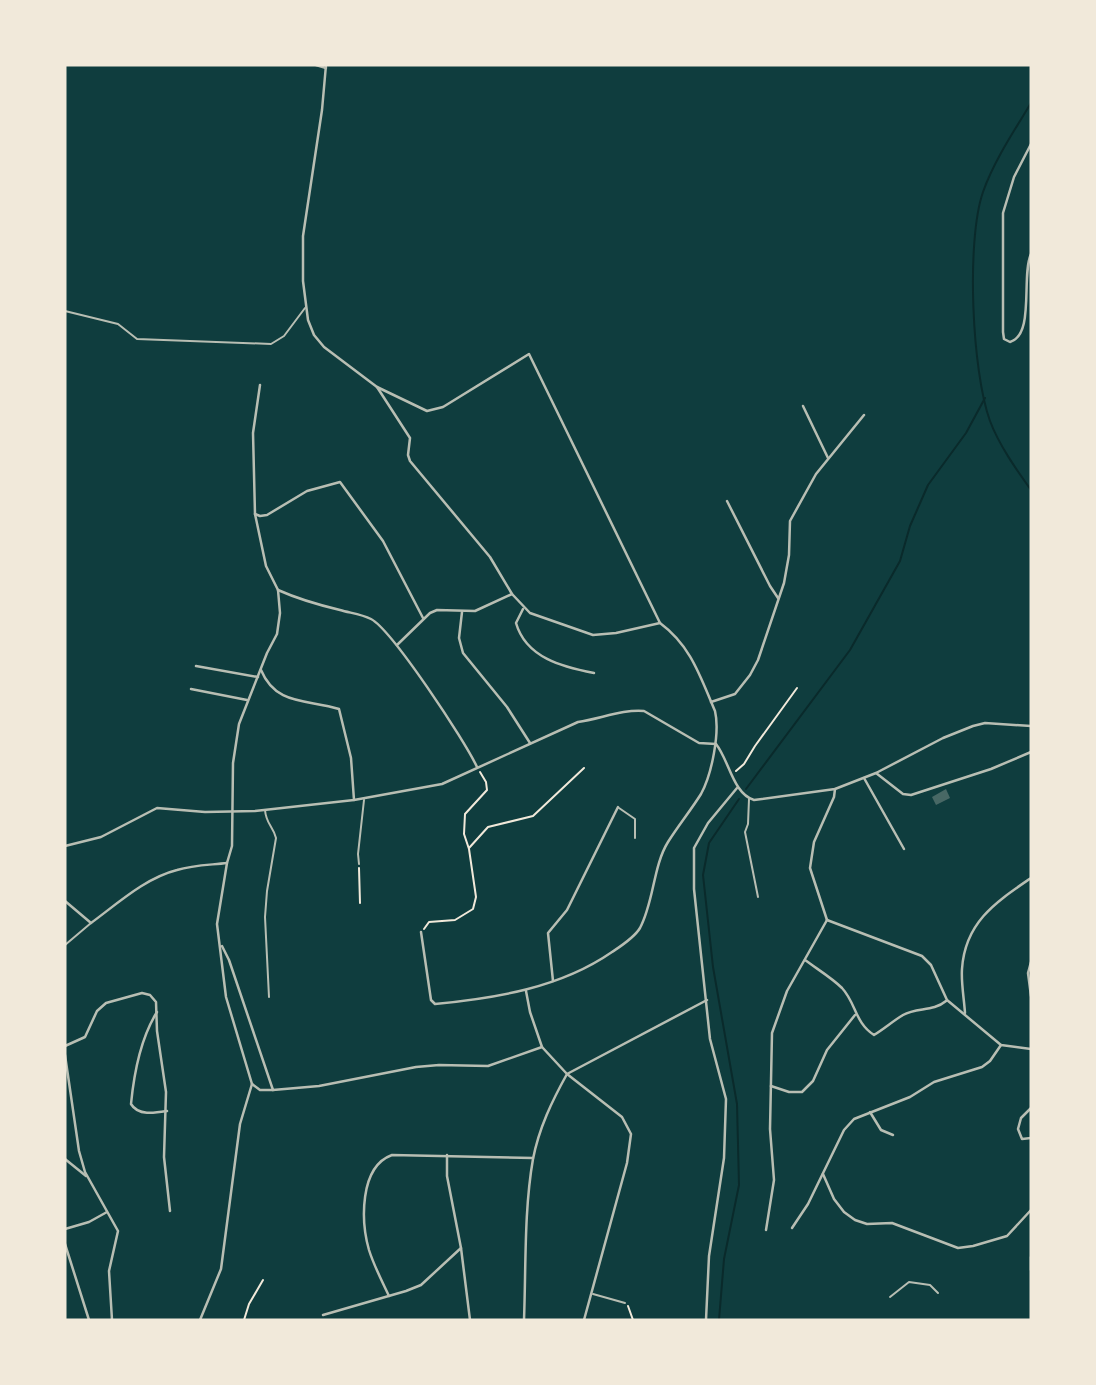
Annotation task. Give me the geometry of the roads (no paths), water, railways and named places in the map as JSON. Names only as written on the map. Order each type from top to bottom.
[{"type":"street","points":[[316,65],[326,67],[302,257],[306,307],[314,335],[324,347],[377,387],[427,411],[443,407],[529,354],[660,623],[684,645],[717,720],[716,744],[702,791],[666,845],[639,931],[589,968],[526,991],[433,1003],[421,932]]},
{"type":"street","points":[[1031,144],[1014,177],[1003,213],[1003,332],[1004,338],[1010,342],[1019,337],[1024,325],[1027,268],[1031,254]]},
{"type":"street","points":[[260,385],[253,433],[255,514],[266,566],[278,590],[280,613],[277,635],[239,724],[233,763],[232,846],[216,924],[273,1090]]},
{"type":"street","points":[[377,387],[410,438],[408,455],[411,461],[490,557],[523,609],[593,635],[660,623]]},
{"type":"street","points":[[803,406],[828,458]]},
{"type":"street","points":[[711,702],[738,692],[758,660],[784,583],[789,555],[790,521],[816,474],[864,415]]},
{"type":"street","points":[[255,514],[267,515],[307,491],[340,482],[390,552],[423,618]]},
{"type":"street","points":[[727,501],[769,586],[778,597]]},
{"type":"street","points":[[278,590],[315,604],[368,618],[381,626],[460,737],[478,768]]},
{"type":"street","points":[[397,645],[423,618],[437,610],[475,611],[494,605],[512,594]]},
{"type":"street","points":[[523,609],[516,623],[520,635],[531,648],[558,666],[594,673]]},
{"type":"street","points":[[462,612],[459,638],[463,653],[507,707],[531,743]]},
{"type":"street","points":[[196,666],[259,677]]},
{"type":"street","points":[[261,670],[266,680],[283,696],[339,709],[351,758],[354,800]]},
{"type":"street","points":[[191,689],[247,700]]},
{"type":"street","points":[[65,846],[101,837],[157,808],[232,812],[265,810],[364,799],[442,784],[578,722],[635,710],[644,711],[699,743],[716,744]]},
{"type":"street","points":[[716,744],[733,774],[737,788],[749,799],[835,789],[876,773],[943,738],[973,726],[985,723],[1031,726]]},
{"type":"street","points":[[876,773],[902,794],[911,795],[991,769],[1031,752]]},
{"type":"street","points":[[864,778],[904,849]]},
{"type":"street","points":[[706,1320],[709,1256],[724,1158],[726,1120],[724,1088],[710,1039],[694,889],[694,848],[708,823],[737,788]]},
{"type":"street","points":[[766,1230],[774,1180],[770,1129],[772,1033],[788,991],[827,920],[810,868],[814,842],[835,789]]},
{"type":"street","points":[[553,981],[548,933],[567,910],[618,807]]},
{"type":"street","points":[[65,901],[91,923],[131,894],[167,873],[189,867],[227,863]]},
{"type":"street","points":[[965,1013],[962,972],[972,932],[986,911],[1031,878]]},
{"type":"street","points":[[827,920],[922,956],[931,965],[947,1000],[1001,1045],[1031,1049]]},
{"type":"street","points":[[200,1320],[221,1269],[240,1124],[252,1084],[226,997],[219,956],[221,944]]},
{"type":"street","points":[[805,961],[842,988],[855,1016],[865,1030],[874,1035],[903,1015],[934,1008],[947,1000]]},
{"type":"street","points":[[1031,962],[1028,973],[1031,996]]},
{"type":"street","points":[[526,991],[542,1047],[567,1074],[615,1110],[628,1125],[631,1134],[627,1163],[584,1320]]},
{"type":"street","points":[[65,1045],[85,1037],[99,1008],[110,1002],[142,993],[150,995],[156,1002],[167,1111],[164,1157],[170,1211]]},
{"type":"street","points":[[524,1320],[534,1158],[545,1118],[567,1074],[707,1000]]},
{"type":"street","points":[[157,1012],[147,1032],[134,1074],[131,1104],[138,1111],[167,1111]]},
{"type":"street","points":[[771,1086],[789,1092],[802,1092],[813,1081],[827,1050],[855,1016]]},
{"type":"street","points":[[792,1228],[808,1204],[844,1130],[854,1119],[910,1097],[934,1082],[982,1067],[990,1061],[1001,1045]]},
{"type":"street","points":[[252,1084],[260,1090],[273,1090],[319,1086],[416,1067],[488,1066],[542,1047]]},
{"type":"street","points":[[65,1055],[79,1151],[89,1178],[118,1231],[109,1271],[112,1320]]},
{"type":"street","points":[[1029,1139],[1020,1137],[1018,1124],[1031,1108]]},
{"type":"street","points":[[870,1112],[881,1130],[893,1135]]},
{"type":"street","points":[[389,1296],[366,1237],[366,1194],[371,1174],[385,1158],[392,1155],[447,1155],[534,1158]]},
{"type":"street","points":[[447,1155],[447,1176],[461,1248],[470,1320]]},
{"type":"street","points":[[65,1158],[89,1178]]},
{"type":"street","points":[[822,1173],[834,1199],[844,1212],[855,1220],[867,1224],[892,1223],[958,1248],[1007,1236],[1031,1210]]},
{"type":"street","points":[[65,1229],[89,1222],[107,1212]]},
{"type":"street","points":[[65,1244],[89,1320]]},
{"type":"street","points":[[323,1315],[421,1285],[461,1248]]},
{"type":"street","points":[[1031,1257],[1031,1270]]},
{"type":"lane","points":[[65,311],[118,324],[137,339],[271,344],[284,336],[306,307]]},
{"type":"lane","points":[[359,864],[364,799]]},
{"type":"lane","points":[[749,799],[745,832],[758,897]]},
{"type":"lane","points":[[618,807],[635,818],[635,838]]},
{"type":"lane","points":[[265,810],[267,824],[276,838],[265,916],[269,997]]},
{"type":"lane","points":[[65,945],[91,923]]},
{"type":"lane","points":[[891,1297],[909,1282],[930,1285],[938,1293]]},
{"type":"lane","points":[[592,1293],[625,1303]]},
{"type":"waterway","points":[[1031,103],[983,192],[974,242],[973,273],[975,340],[984,399],[998,439],[1031,490]]},
{"type":"waterway","points":[[746,789],[850,650],[900,561],[910,526],[928,485],[966,433],[985,398]]},
{"type":"waterway","points":[[719,1320],[724,1259],[739,1185],[737,1104],[713,967],[703,875],[709,843],[739,799]]}]
